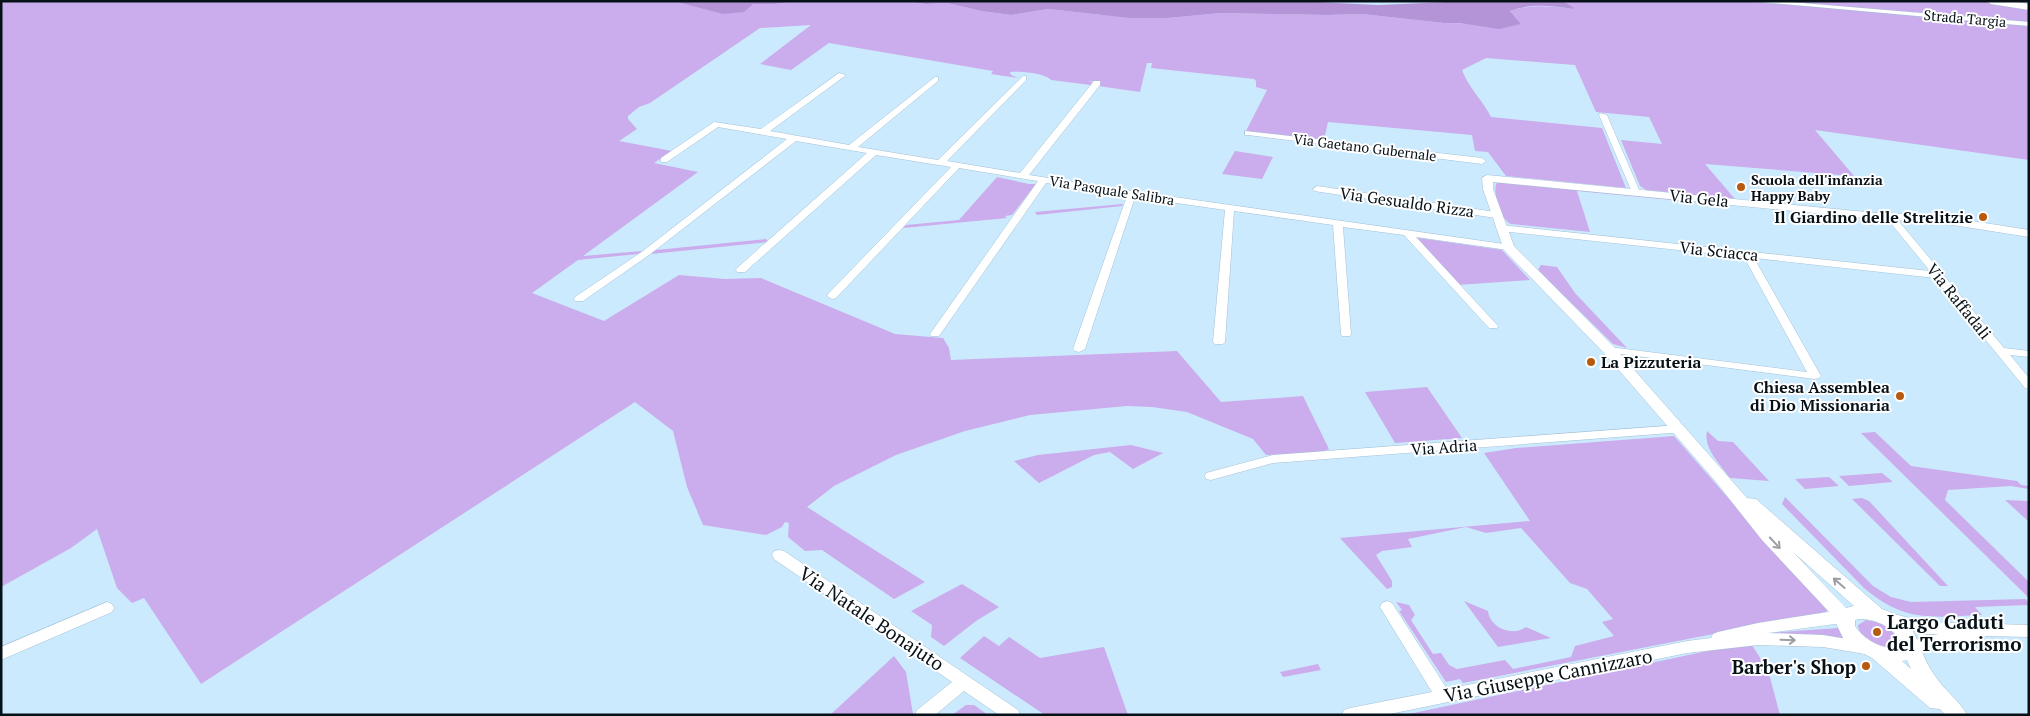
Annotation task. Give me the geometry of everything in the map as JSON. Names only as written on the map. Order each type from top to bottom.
[{"type":"main road","points":[[1991,1],[2029,6]]},
{"type":"main road","points":[[2010,1],[2029,6]]},
{"type":"street","name":"Strada Targia","points":[[1752,1],[2029,24]]},
{"type":"street","points":[[763,132],[842,75]]},
{"type":"street","points":[[940,164],[1023,78]]},
{"type":"street","points":[[851,148],[935,79]]},
{"type":"street","points":[[1022,177],[1097,84]]},
{"type":"street","points":[[1603,115],[1636,192]]},
{"type":"street","name":"Via Pasquale Salibra","points":[[664,160],[717,124],[940,164],[1132,194],[1508,246]]},
{"type":"street","name":"Via Gaetano Gubernale","points":[[1248,133],[1482,158],[1487,178]]},
{"type":"street","points":[[579,300],[646,253],[794,138]]},
{"type":"street","points":[[741,270],[874,152]]},
{"type":"street","points":[[832,296],[957,166]]},
{"type":"street","points":[[1487,178],[1488,189],[1508,246],[1609,350],[1680,429],[1768,536],[1845,617],[1848,632],[1955,715]]},
{"type":"street","name":"Via Gela","points":[[1487,178],[1876,216],[1890,215],[1938,219],[2029,234]]},
{"type":"street","points":[[935,334],[1043,180]]},
{"type":"street","name":"Via Gesualdo Rizza","points":[[1317,189],[1499,222]]},
{"type":"street","points":[[1079,349],[1132,194]]},
{"type":"street","points":[[1219,342],[1230,208]]},
{"type":"street","name":"Via Raffadali","points":[[1890,215],[2029,386]]},
{"type":"street","name":"Via Sciacca","points":[[1499,222],[1747,254],[1938,274]]},
{"type":"street","points":[[1338,223],[1346,334]]},
{"type":"street","points":[[1406,232],[1493,326]]},
{"type":"street","points":[[1609,350],[1815,376],[1747,254]]},
{"type":"street","points":[[2000,351],[2029,354]]},
{"type":"street","name":"Via Adria","points":[[1211,476],[1273,459],[1680,429]]},
{"type":"street","points":[[1722,478],[1835,580],[1908,635],[1927,680],[1955,715]]},
{"type":"street","name":"Via Natale Bonajuto","points":[[779,555],[965,681]]},
{"type":"street","points":[[1,654],[107,608]]},
{"type":"street","points":[[1387,608],[1442,695]]},
{"type":"street","points":[[1687,647],[1733,634],[1845,617],[1866,612],[1926,628],[2024,631]]},
{"type":"street","points":[[1687,647],[1758,639],[1822,641],[1888,655],[1904,655],[1912,647],[1929,641],[2024,631]]},
{"type":"street","name":"Via Giuseppe Cannizzaro","points":[[1350,715],[1687,647]]},
{"type":"street","points":[[923,715],[965,681],[1012,715]]},
{"type":"shaded area","points":[[1,1],[673,1],[722,14],[753,4],[802,1],[902,1],[926,4],[947,3],[981,11],[1011,15],[1048,9],[1103,15],[1168,18],[1221,13],[1362,14],[1444,23],[1521,24],[1510,11],[1541,6],[1573,9],[1563,1],[1739,1],[2029,24],[2029,160],[1815,130],[1854,176],[1705,164],[1735,199],[1646,190],[1640,186],[1621,140],[1662,144],[1649,117],[1596,112],[1575,65],[1486,58],[1462,70],[1491,117],[1602,128],[1626,188],[1506,176],[1488,152],[1475,151],[1472,135],[1328,122],[1324,140],[1246,131],[1267,90],[1256,87],[1254,79],[1151,68],[1152,63],[1147,63],[1140,92],[1098,86],[1101,82],[1089,81],[1093,83],[1091,85],[1051,80],[1038,74],[1026,72],[1010,72],[1011,75],[1018,78],[991,74],[993,71],[829,43],[791,70],[760,64],[811,25],[760,28],[628,116],[628,119],[637,129],[619,141],[672,151],[654,163],[698,172],[583,256],[642,251],[638,254],[578,260],[532,293],[604,321],[679,275],[725,279],[761,278],[895,334],[943,338],[949,348],[951,360],[1177,351],[1221,402],[1303,396],[1329,449],[1322,452],[1266,455],[1253,439],[1187,412],[1152,407],[1127,406],[1030,415],[965,431],[896,455],[834,486],[807,507],[925,582],[894,599],[822,550],[805,551],[788,537],[789,523],[785,522],[782,527],[766,535],[703,525],[687,487],[673,431],[635,402],[201,684],[144,598],[132,603],[117,588],[97,529],[71,548],[1,587]]},
{"type":"shaded area","points":[[673,1],[802,1],[753,4],[744,12],[722,14]]},
{"type":"shaded area","points":[[902,1],[1294,1],[1378,5],[1471,1],[1563,1],[1574,8],[1541,6],[1518,8],[1510,11],[1521,24],[1499,29],[1460,23],[1362,14],[1221,13],[1168,18],[1130,18],[1048,9],[1011,15],[981,11],[947,3],[926,4]]},
{"type":"shaded area","points":[[1777,1],[1982,1],[2029,9],[2029,23]]},
{"type":"shaded area","points":[[1235,151],[1273,157],[1262,179],[1222,174]]},
{"type":"shaded area","points":[[997,177],[1036,184],[1012,215],[1005,216],[1007,218],[903,228],[906,225],[959,220]]},
{"type":"shaded area","points":[[1500,181],[1700,200],[1703,203],[1577,191],[1590,232],[1511,224],[1507,222],[1501,212],[1497,200],[1495,188],[1496,184]]},
{"type":"shaded area","points":[[1123,204],[1122,206],[1037,215],[1035,212]]},
{"type":"shaded area","points":[[766,239],[768,242],[651,254],[656,250]]},
{"type":"shaded area","points":[[1417,239],[1502,250],[1530,280],[1457,285]]},
{"type":"shaded area","points":[[1541,265],[1557,267],[1575,293],[1627,348],[1613,344],[1538,270]]},
{"type":"shaded area","points":[[1427,387],[1462,438],[1395,443],[1365,392]]},
{"type":"shaded area","points":[[1707,431],[1718,441],[1733,442],[1769,481],[1730,478],[1710,450],[1706,437]]},
{"type":"shaded area","points":[[1875,432],[1911,466],[2017,481],[2021,485],[2029,486],[2029,489],[2011,486],[1948,490],[1945,500],[2029,582],[2029,598],[1861,433]]},
{"type":"shaded area","points":[[1674,436],[1783,561],[1828,608],[1826,612],[1463,683],[1460,679],[1446,682],[1399,611],[1402,610],[1396,602],[1409,605],[1415,615],[1411,620],[1433,654],[1441,653],[1449,665],[1457,669],[1505,660],[1513,669],[1571,657],[1575,646],[1614,636],[1602,622],[1613,619],[1587,589],[1570,583],[1521,528],[1486,533],[1466,527],[1408,539],[1412,547],[1382,551],[1376,555],[1392,581],[1392,587],[1387,589],[1340,538],[1530,521],[1484,453],[1516,448]]},
{"type":"shaded area","points":[[1131,445],[1163,453],[1133,469],[1110,452],[1094,455],[1039,483],[1014,461],[1038,455]]},
{"type":"shaded area","points":[[1882,473],[1893,482],[1849,486],[1839,476]]},
{"type":"shaded area","points":[[1829,477],[1839,486],[1805,489],[1795,479]]},
{"type":"shaded area","points":[[1785,497],[1873,586],[1891,597],[1911,602],[2026,599],[2029,605],[1975,607],[1982,615],[1948,617],[1920,615],[1893,607],[1864,588],[1782,504]]},
{"type":"shaded area","points":[[1862,498],[1869,501],[1948,586],[1940,586],[1852,499]]},
{"type":"shaded area","points":[[2005,500],[2029,501],[2029,522]]},
{"type":"shaded area","points":[[962,584],[999,607],[976,621],[944,646],[931,637],[932,625],[911,611]]},
{"type":"shaded area","points":[[1464,601],[1488,611],[1493,622],[1503,629],[1515,631],[1526,627],[1551,638],[1498,647]]},
{"type":"shaded area","points":[[1866,620],[1876,622],[1891,630],[1898,637],[1898,644],[1886,647],[1874,644],[1868,640],[1859,630],[1858,625]]},
{"type":"shaded area","points":[[1838,628],[1849,641],[1754,634]]},
{"type":"shaded area","points":[[984,636],[999,646],[1009,637],[1040,658],[1104,647],[1128,715],[1045,715],[960,658]]},
{"type":"shaded area","points":[[1750,642],[1768,670],[1780,715],[1404,715]]},
{"type":"shaded area","points":[[894,656],[906,672],[913,714],[830,715]]},
{"type":"shaded area","points":[[1318,664],[1321,670],[1283,677],[1280,672]]},
{"type":"shaded area","points":[[966,705],[974,705],[988,715],[952,715]]},
{"type":"place","name":"Scuola dell'infanzia Happy Baby","points":[[1741,187]]},
{"type":"place","name":"Il Giardino delle Strelitzie","points":[[1983,217]]},
{"type":"place","name":"La Pizzuteria","points":[[1591,362]]},
{"type":"place","name":"Chiesa Assemblea di Dio Missionaria","points":[[1900,396]]},
{"type":"place","name":"Largo Caduti del Terrorismo","points":[[1877,632]]},
{"type":"place","name":"Barber's Shop","points":[[1866,666]]}]
